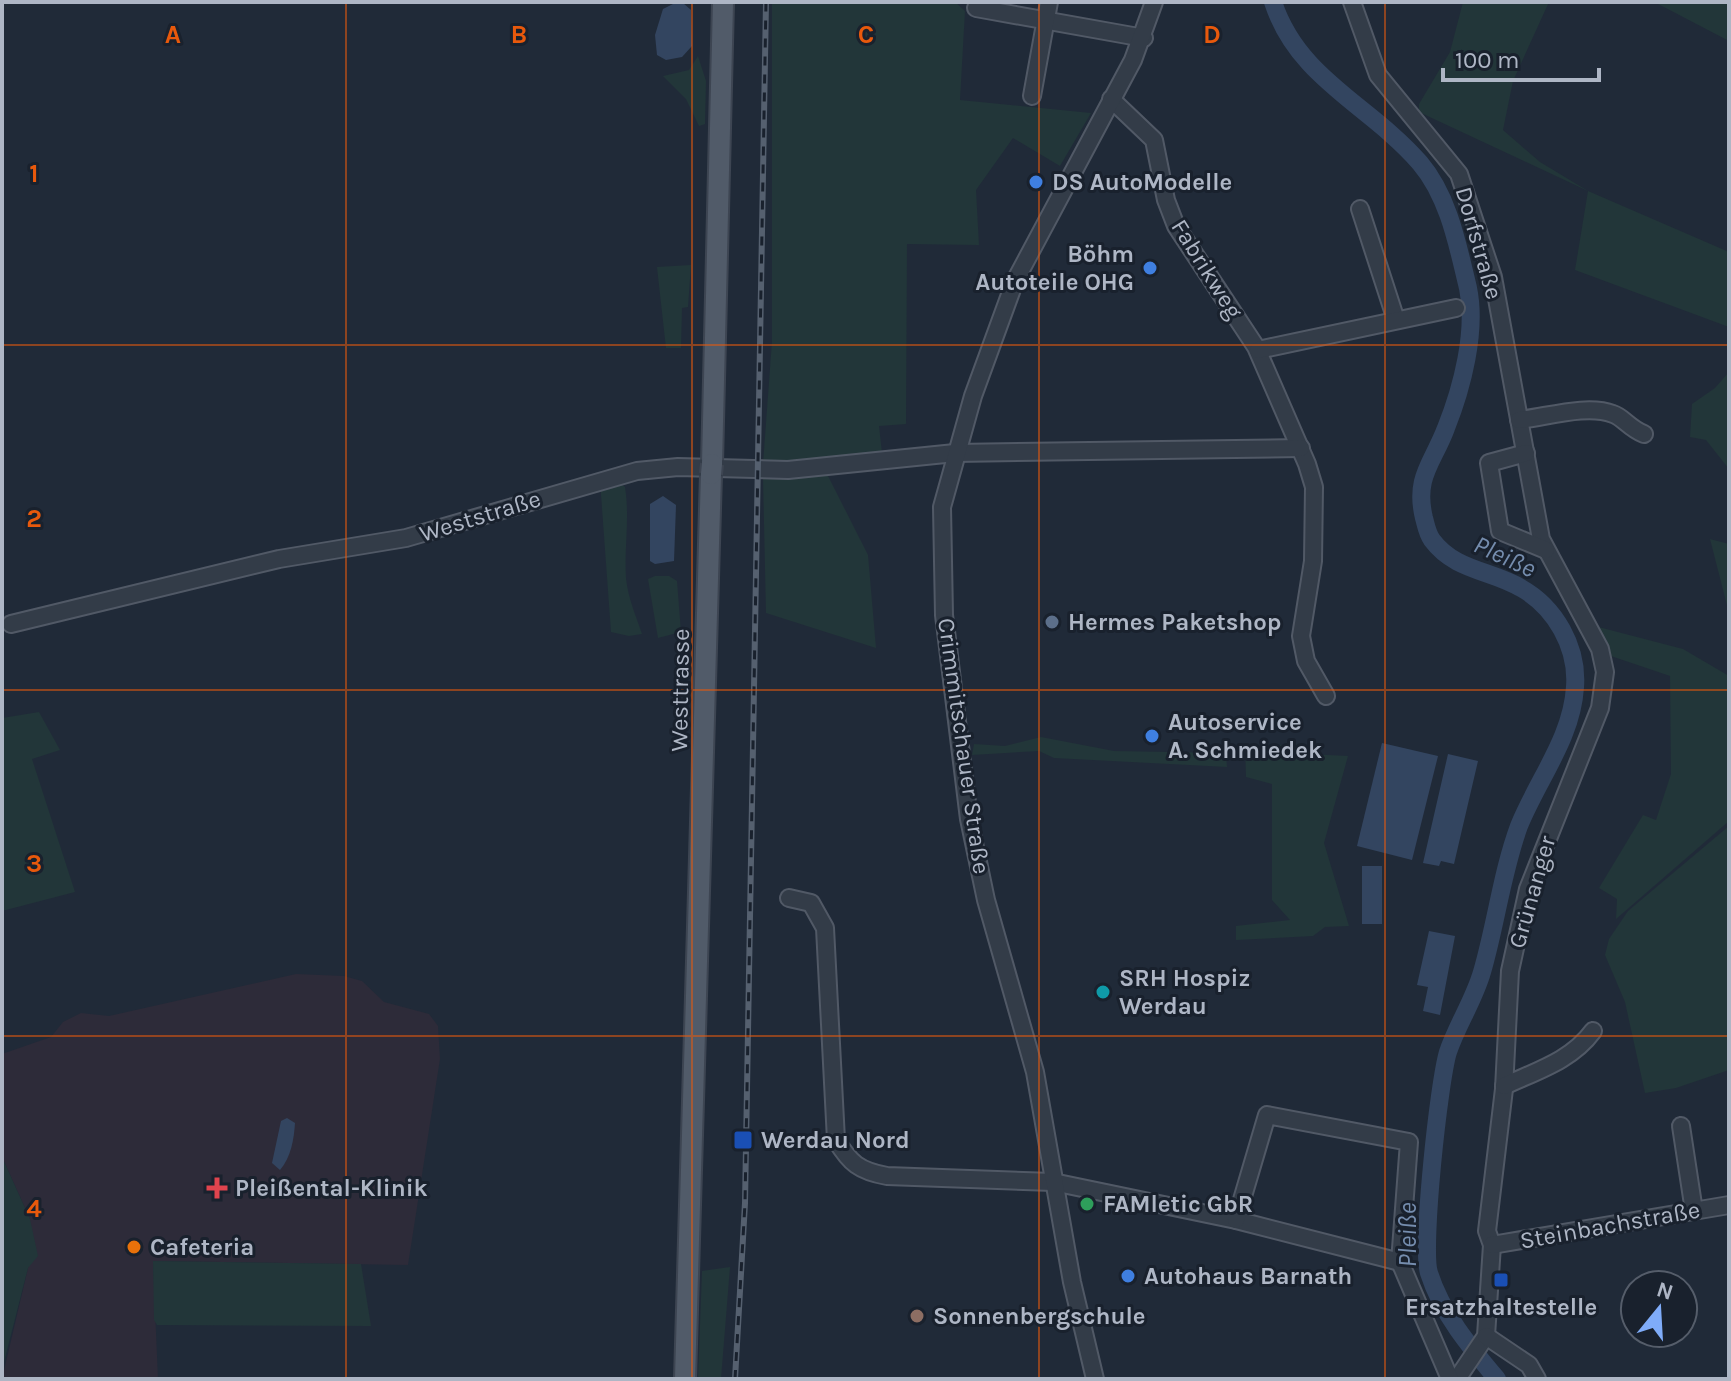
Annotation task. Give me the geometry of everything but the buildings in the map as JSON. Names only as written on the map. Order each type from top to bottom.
[{"type":"main road","name":"Westtrasse","points":[[685,1379],[690,1290],[723,2]]},
{"type":"street","points":[[1032,96],[1049,2]]},
{"type":"street","name":"Crimmitschauer Straße","points":[[1095,1379],[1053,1182],[1035,1072],[986,900],[972,832],[954,716],[944,615],[942,507],[955,453],[1015,281],[1144,38],[1154,2]]},
{"type":"street","name":"Dorfstraße","points":[[1352,2],[1378,75],[1459,174],[1493,277],[1538,524],[1546,550],[1600,649],[1605,672],[1600,708]]},
{"type":"street","points":[[976,8],[1144,38]]},
{"type":"street","name":"Fabrikweg","points":[[1111,99],[1154,140],[1166,200],[1176,226],[1258,350],[1301,448],[1314,487],[1313,561],[1301,636],[1306,661],[1326,696]]},
{"type":"street","points":[[1360,209],[1396,320]]},
{"type":"street","points":[[1258,350],[1456,308]]},
{"type":"street","points":[[1519,420],[1600,411],[1617,415],[1627,427],[1644,434]]},
{"type":"street","points":[[955,453],[1301,448]]},
{"type":"street","name":"Weststraße","points":[[11,624],[279,559],[368,546],[427,533],[580,485],[637,471],[678,467],[788,470],[955,453]]},
{"type":"street","points":[[1526,453],[1489,463],[1497,525],[1505,535],[1546,550]]},
{"type":"street","name":"Grünanger","points":[[1484,1340],[1492,1245],[1487,1231],[1504,1086],[1510,971],[1528,889],[1600,708]]},
{"type":"street","points":[[789,898],[811,903],[825,928],[836,1140],[851,1164],[865,1172],[887,1176],[1053,1182],[1236,1220],[1400,1262]]},
{"type":"street","points":[[1504,1086],[1572,1053],[1593,1031]]},
{"type":"street","points":[[1236,1220],[1267,1115],[1409,1142],[1400,1262],[1450,1379]]},
{"type":"street","points":[[1681,1126],[1694,1211]]},
{"type":"street","name":"Steinbachstraße","points":[[1492,1245],[1729,1205]]},
{"type":"street","points":[[1457,1379],[1484,1340],[1529,1365],[1537,1379]]},
{"type":"shaded area","name":"Pleißental-Klinik","points":[[296,974],[344,976],[362,981],[384,1002],[429,1014],[438,1026],[440,1059],[408,1265],[153,1261],[158,1379],[2,1379],[28,1268],[30,1219],[2,1157],[2,1054],[51,1037],[63,1022],[81,1013],[109,1016]]},
{"type":"green space","points":[[772,2],[955,2],[965,11],[960,100],[1091,113],[1060,166],[1013,138],[976,190],[979,245],[907,244],[906,424],[879,426],[882,453],[763,464],[772,341]]},
{"type":"green space","points":[[1463,2],[1549,2],[1513,81],[1503,130],[1540,162],[1588,191],[1419,112],[1419,104],[1450,52]]},
{"type":"green space","points":[[1654,2],[1729,2],[1729,41],[1662,6]]},
{"type":"green space","points":[[698,56],[706,81],[705,124],[699,126],[686,99],[663,76],[689,70]]},
{"type":"green space","points":[[1588,191],[1729,252],[1729,327],[1575,270]]},
{"type":"green space","points":[[691,265],[688,307],[682,308],[681,348],[666,348],[657,267]]},
{"type":"green space","points":[[1729,372],[1729,469],[1706,440],[1690,437],[1692,404],[1715,388]]},
{"type":"green space","points":[[826,472],[868,555],[876,648],[766,613],[763,478]]},
{"type":"green space","points":[[616,480],[625,487],[626,578],[642,634],[629,636],[611,632],[600,481]]},
{"type":"green space","points":[[1710,539],[1729,544],[1729,613]]},
{"type":"green space","points":[[669,576],[677,581],[681,632],[658,638],[648,579]]},
{"type":"green space","points":[[1587,624],[1683,649],[1729,676],[1729,821],[1616,919],[1617,899],[1599,888],[1643,815],[1656,820],[1671,774],[1670,676],[1602,653]]},
{"type":"green space","points":[[39,712],[60,750],[32,759],[75,892],[2,911],[2,718]]},
{"type":"green space","points":[[1041,737],[1114,751],[1226,753],[1227,767],[1054,758],[1039,751],[972,755],[974,744],[1005,746]]},
{"type":"green space","points":[[1306,744],[1306,754],[1348,756],[1324,843],[1349,926],[1325,927],[1313,936],[1236,940],[1236,926],[1290,920],[1272,900],[1272,784],[1246,777],[1245,746]]},
{"type":"green space","points":[[1729,826],[1729,1070],[1676,1088],[1645,1093],[1625,1002],[1605,955],[1609,939],[1628,911]]},
{"type":"green space","points":[[2,1157],[30,1219],[38,1256],[28,1268],[2,1370]]},
{"type":"green space","points":[[153,1261],[361,1264],[371,1326],[157,1325],[154,1320]]},
{"type":"green space","points":[[730,1267],[721,1379],[698,1379],[702,1271]]},
{"type":"water","points":[[683,3],[691,10],[692,46],[682,57],[666,60],[657,55],[655,35],[663,9]]},
{"type":"water","points":[[663,496],[676,505],[674,561],[655,564],[650,561],[650,504]]},
{"type":"water","points":[[1382,743],[1438,756],[1412,860],[1357,846]]},
{"type":"water","points":[[1448,754],[1478,761],[1454,864],[1441,861],[1439,866],[1423,863]]},
{"type":"water","points":[[1362,866],[1382,866],[1382,924],[1362,924]]},
{"type":"water","points":[[1429,931],[1455,936],[1440,1015],[1423,1011],[1428,987],[1417,985]]},
{"type":"water","points":[[287,1118],[295,1123],[294,1135],[289,1154],[280,1170],[272,1163],[281,1121]]},
{"type":"waterway","name":"Pleiße","points":[[1273,2],[1284,29],[1317,71],[1420,163],[1438,191],[1456,239],[1468,288],[1471,322],[1462,377],[1452,412],[1423,481],[1422,504],[1429,535],[1451,558],[1510,582],[1533,596],[1554,617],[1573,657],[1575,687],[1568,724],[1519,826],[1482,972],[1448,1052],[1432,1164],[1427,1232],[1429,1273],[1449,1316],[1497,1379]]},
{"type":"railway","points":[[735,1379],[745,1203],[766,2]]},
{"type":"place","name":"DS AutoModelle","points":[[1036,182]]},
{"type":"place","name":"Böhm Autoteile OHG","points":[[1150,268]]},
{"type":"place","name":"Hermes Paketshop","points":[[1052,622]]},
{"type":"place","name":"Autoservice A. Schmiedek","points":[[1152,736]]},
{"type":"place","name":"SRH Hospiz Werdau","points":[[1103,992]]},
{"type":"place","name":"Werdau Nord","points":[[743,1140]]},
{"type":"place","name":"Pleißental-Klinik","points":[[217,1188]]},
{"type":"place","name":"FAMletic GbR","points":[[1087,1204]]},
{"type":"place","name":"Cafeteria","points":[[134,1247]]},
{"type":"place","name":"Autohaus Barnath","points":[[1128,1276]]},
{"type":"place","name":"Ersatzhaltestelle","points":[[1501,1280]]},
{"type":"place","name":"Sonnenbergschule","points":[[917,1316]]}]
